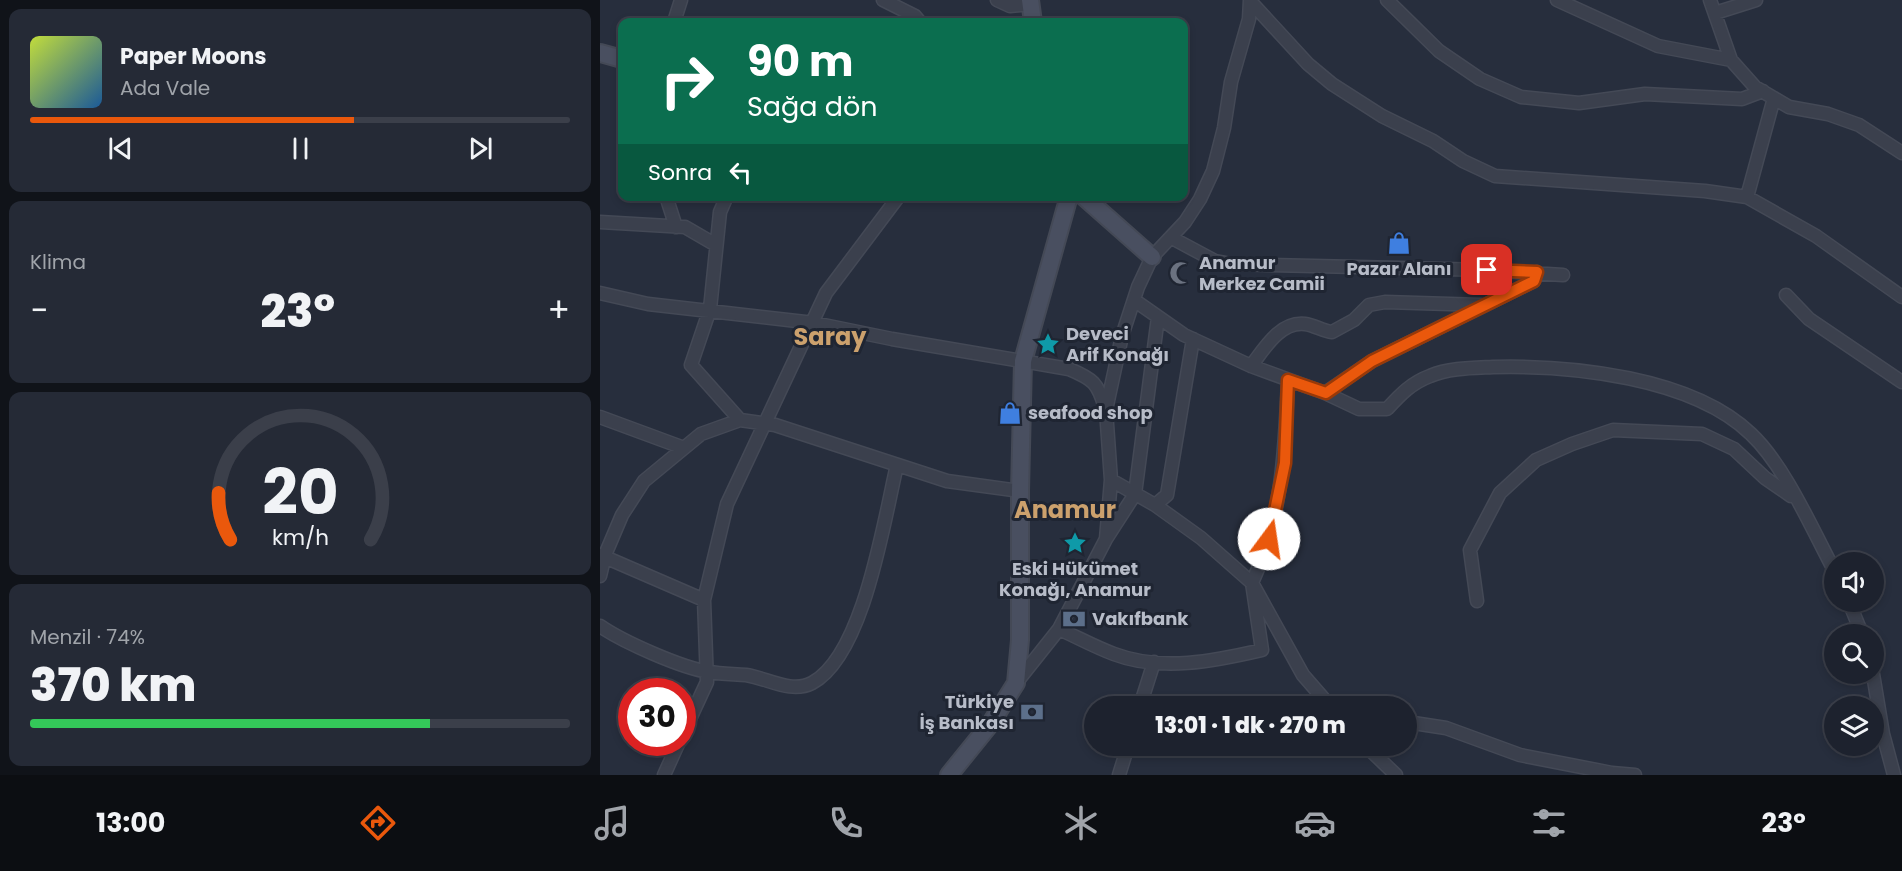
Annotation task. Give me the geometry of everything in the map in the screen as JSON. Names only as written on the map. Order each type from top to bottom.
[{"type":"street","points":[[675,18],[681,0]]},
{"type":"street","points":[[883,0],[917,18]]},
{"type":"street","points":[[997,0],[1010,6],[1031,2],[1033,18]]},
{"type":"street","points":[[1250,0],[1308,64],[1332,84],[1382,116],[1433,141],[1495,176],[1705,191],[1747,197],[1816,236],[1902,297]]},
{"type":"street","points":[[1106,411],[1122,336],[1152,257],[1172,238],[1200,199],[1213,171],[1224,128],[1231,82],[1249,19],[1250,0]]},
{"type":"street","points":[[1387,0],[1439,51],[1480,79],[1521,97],[1579,103],[1645,94],[1742,99],[1762,91]]},
{"type":"street","points":[[1557,0],[1658,46],[1731,60]]},
{"type":"street","points":[[1710,0],[1731,60],[1762,91],[1789,107],[1828,114],[1859,125],[1902,153]]},
{"type":"street","points":[[1715,13],[1756,0]]},
{"type":"street","points":[[600,53],[618,58]]},
{"type":"street","points":[[1747,197],[1774,98]]},
{"type":"street","points":[[667,201],[675,227]]},
{"type":"street","points":[[725,201],[720,212],[710,309],[691,364],[740,420]]},
{"type":"street","points":[[696,706],[707,682],[704,600],[727,504],[814,323],[826,293],[895,201]]},
{"type":"street","points":[[1016,683],[1020,640],[1023,361],[1068,201]]},
{"type":"street","points":[[1089,201],[1152,257]]},
{"type":"street","points":[[600,222],[685,227],[716,246]]},
{"type":"street","points":[[1172,238],[1215,261],[1231,264],[1537,272],[1563,275]]},
{"type":"street","points":[[1326,393],[1372,361],[1534,281],[1537,272]]},
{"type":"street","points":[[600,293],[648,304],[710,309],[814,323],[892,339],[1069,369],[1087,377],[1099,387],[1106,411],[1111,480],[1106,539]]},
{"type":"street","points":[[1786,295],[1809,319],[1902,382]]},
{"type":"street","points":[[1134,300],[1193,339],[1251,366],[1326,393],[1359,408],[1388,409],[1406,389],[1431,375],[1466,368],[1540,366],[1641,382],[1683,394],[1726,414],[1752,435],[1777,467],[1824,552]]},
{"type":"street","points":[[1251,366],[1272,338],[1293,324],[1307,324],[1332,332],[1354,320],[1369,305],[1385,302],[1482,305]]},
{"type":"street","points":[[949,775],[991,723],[1016,683],[1059,628],[1106,539],[1135,494],[1158,317]]},
{"type":"street","points":[[1155,505],[1167,495],[1193,339]]},
{"type":"street","points":[[1059,628],[1116,655],[1154,662],[1204,662],[1262,650],[1252,583],[1265,555],[1285,463],[1288,380]]},
{"type":"street","points":[[600,417],[684,448]]},
{"type":"street","points":[[600,576],[602,555],[622,515],[644,481],[700,434],[740,420],[776,425],[946,481],[1020,491]]},
{"type":"street","points":[[1477,601],[1470,550],[1500,493],[1536,460],[1603,433],[1613,430],[1643,430],[1702,434],[1734,449],[1765,478],[1794,498]]},
{"type":"street","points":[[600,626],[617,638],[707,672],[748,675],[792,687],[813,683],[839,656],[856,626],[872,575],[897,465]]},
{"type":"street","points":[[1111,480],[1155,505],[1202,538],[1252,583],[1303,675],[1321,696]]},
{"type":"street","points":[[602,555],[704,600]]},
{"type":"street","points":[[1143,696],[1154,662]]},
{"type":"street","points":[[1875,684],[1883,734],[1894,775]]},
{"type":"street","points":[[1417,724],[1446,728],[1520,755],[1612,773],[1635,775]]},
{"type":"street","points":[[664,775],[673,756]]},
{"type":"street","points":[[1119,775],[1125,756]]},
{"type":"street","points":[[1376,756],[1396,775]]},
{"type":"place","name":"Pazar Alanı","points":[[1399,243]]},
{"type":"place","name":"Anamur Merkez Camii","points":[[1181,273]]},
{"type":"place","name":"Deveci Arif Konağı","points":[[1048,344]]},
{"type":"place","name":"seafood shop","points":[[1010,413]]},
{"type":"place","name":"Eski Hükümet Konağı, Anamur","points":[[1075,543]]},
{"type":"place","name":"Vakıfbank","points":[[1074,619]]},
{"type":"place","name":"Türkiye İş Bankası","points":[[1032,712]]},
{"type":"district","name":"Saray","points":[[830,337]]},
{"type":"district","name":"Anamur","points":[[1065,510]]},
{"type":"route","points":[[1269,539],[1285,463],[1288,380],[1326,393],[1372,361],[1534,281],[1537,272],[1487,270]]}]
